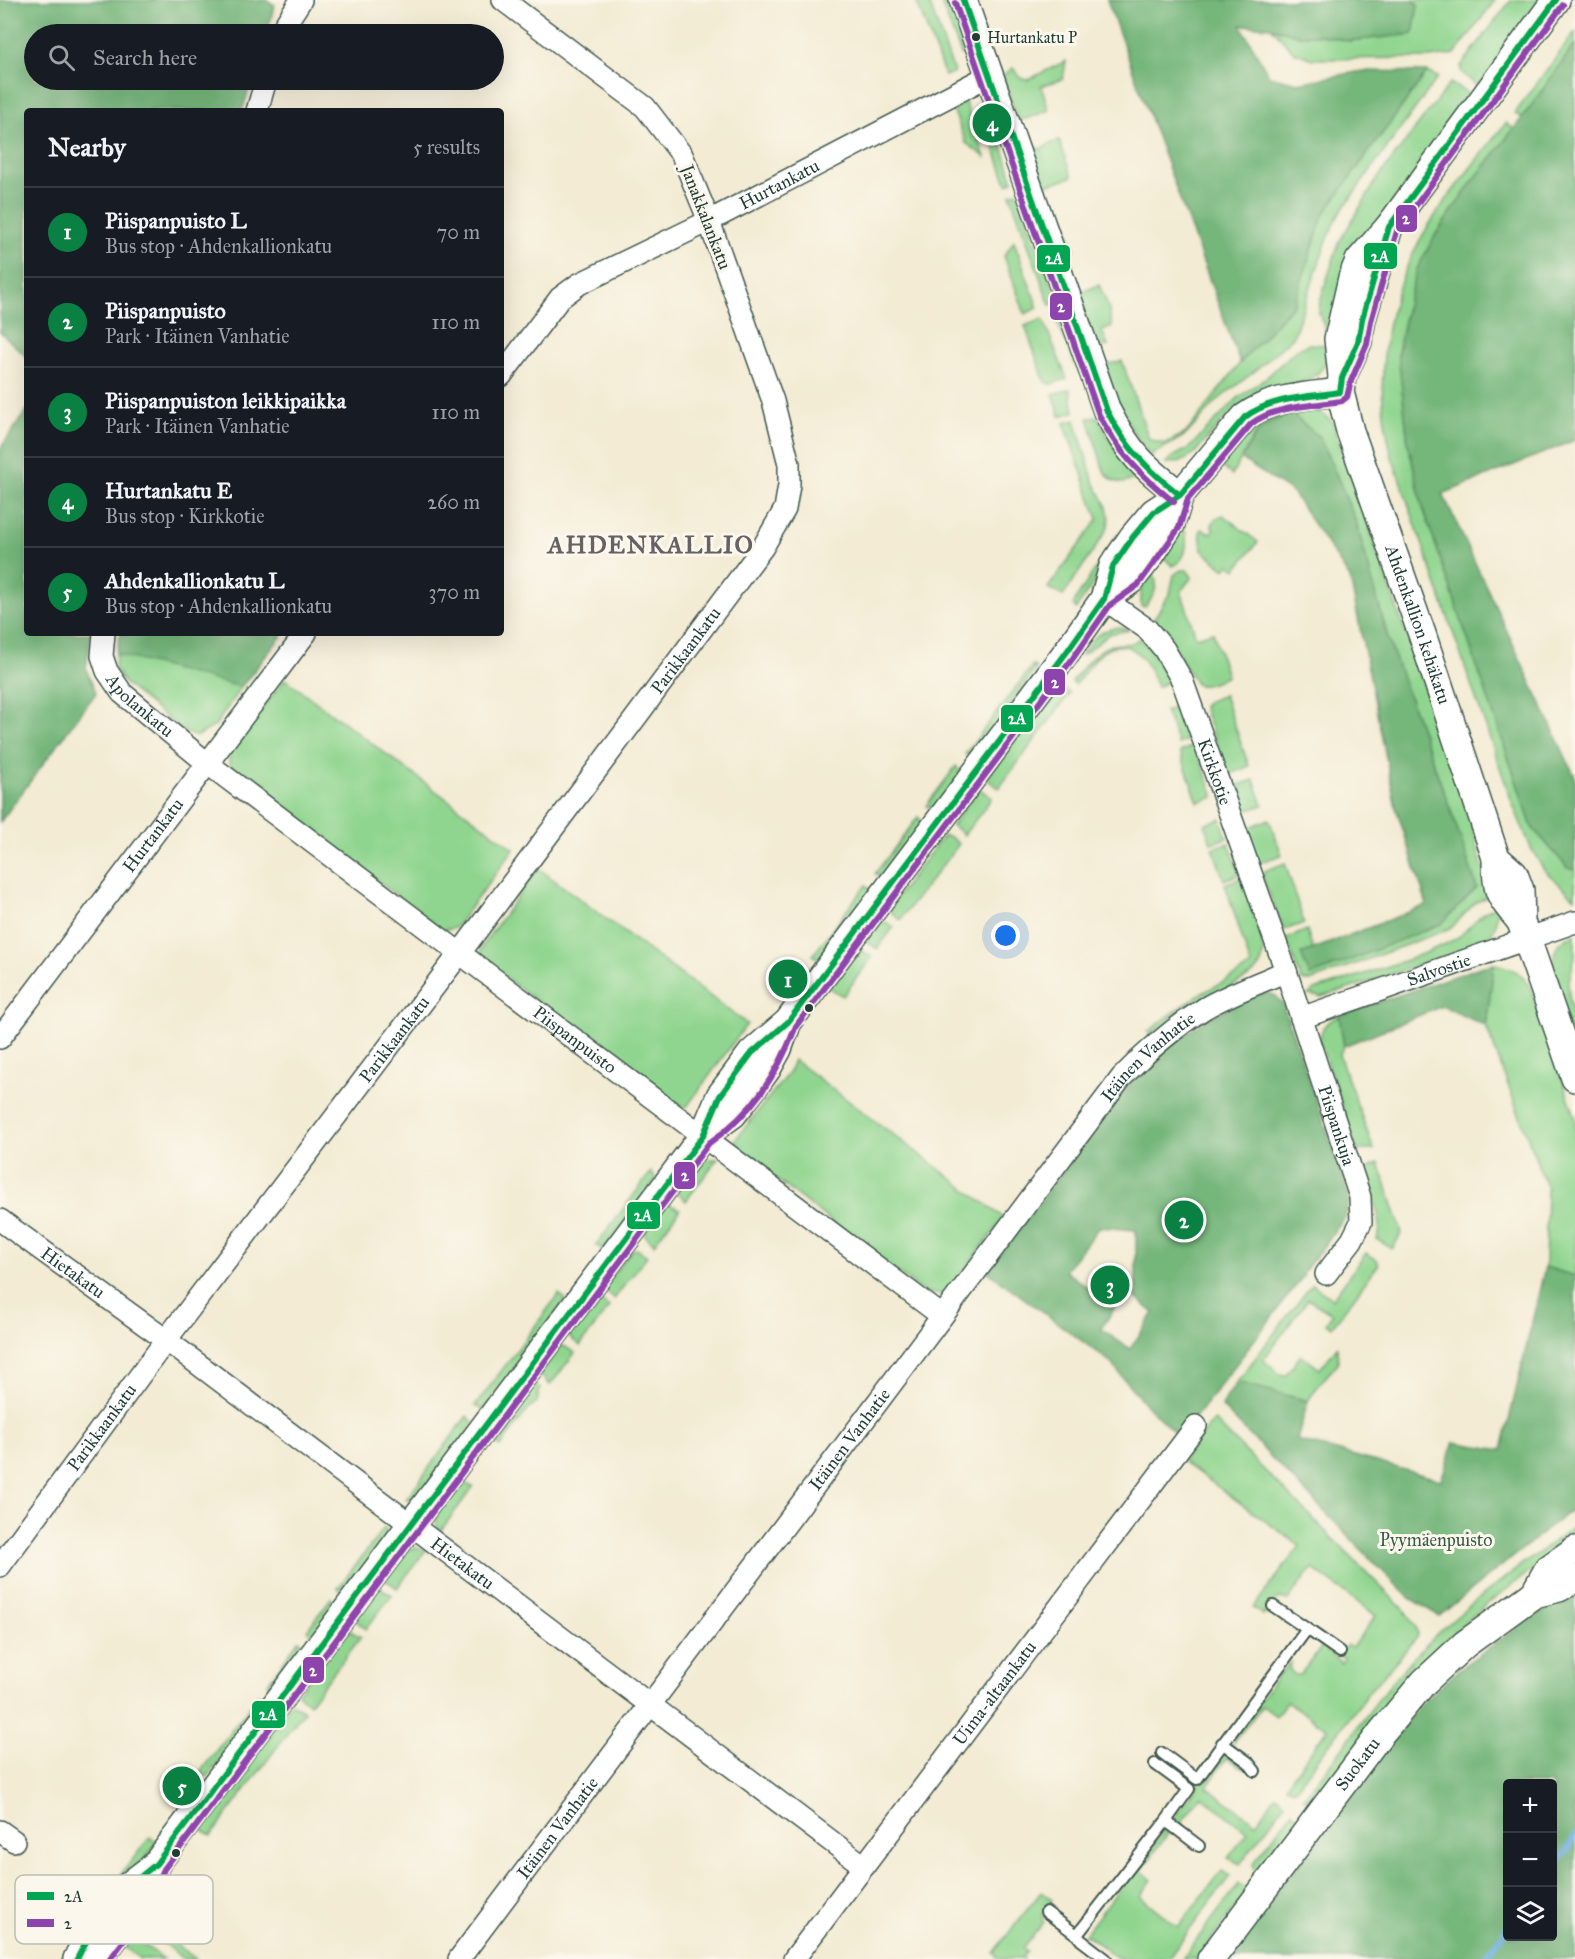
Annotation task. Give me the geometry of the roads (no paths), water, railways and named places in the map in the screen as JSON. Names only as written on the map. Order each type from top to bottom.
[{"type":"street","points":[[285,24],[301,0]]},
{"type":"street","name":"Janakkalankatu","points":[[503,0],[645,107],[682,155],[710,221],[773,400],[789,464],[789,486],[785,508]]},
{"type":"street","points":[[963,0],[1107,411],[1125,444],[1138,460],[1180,495]]},
{"type":"street","name":"Ahdenkallion kehäkatu","points":[[1556,0],[1389,227],[1359,261],[1352,278],[1338,339],[1338,354],[1341,385],[1350,431],[1422,634],[1496,858],[1496,882],[1500,897],[1524,931],[1575,1078]]},
{"type":"street","name":"Hurtankatu","points":[[504,372],[560,298],[579,284],[710,221],[990,75]]},
{"type":"street","points":[[258,108],[263,90]]},
{"type":"street","points":[[151,1875],[156,1864],[703,1136],[733,1114],[767,1069],[778,1049],[788,1022],[1066,653],[1104,599],[1131,580],[1150,556],[1171,524],[1180,495],[1235,428],[1257,408],[1341,385]]},
{"type":"street","name":"Parikkaankatu","points":[[0,1566],[166,1340],[460,953],[763,547],[785,508]]},
{"type":"street","name":"Kirkkotie","points":[[1104,599],[1147,629],[1164,649],[1178,672],[1286,971]]},
{"type":"street","name":"Apolankatu","points":[[104,636],[102,656],[107,671],[122,693],[207,763]]},
{"type":"street","name":"Hurtankatu","points":[[0,1038],[304,636]]},
{"type":"street","name":"Piispanpuisto","points":[[207,763],[942,1316]]},
{"type":"street","name":"Salvostie","points":[[1301,1018],[1524,931],[1575,922]]},
{"type":"street","name":"Piispankuja","points":[[1286,971],[1360,1197],[1361,1222],[1352,1240],[1326,1274]]},
{"type":"street","name":"Itäinen Vanhatie","points":[[459,1959],[1108,1094],[1138,1061],[1206,1008],[1286,971]]},
{"type":"street","name":"Hietakatu","points":[[0,1220],[166,1340],[864,1866]]},
{"type":"street","name":"Uima-altaankatu","points":[[794,1959],[1196,1426]]},
{"type":"street","name":"Suokatu","points":[[1534,1594],[1548,1569],[1575,1550]]},
{"type":"street","name":"Suokatu","points":[[1211,1959],[1382,1733],[1424,1682],[1465,1644],[1534,1594],[1559,1588],[1575,1579]]},
{"type":"street","points":[[142,1875],[156,1864]]},
{"type":"street","points":[[77,1959],[84,1944]]},
{"type":"street","points":[[96,1959],[108,1944]]},
{"type":"lane","points":[[1273,1606],[1340,1652]]},
{"type":"lane","points":[[1162,1753],[1197,1779],[1307,1629]]},
{"type":"lane","points":[[1222,1743],[1248,1762],[1255,1772]]},
{"type":"lane","points":[[1077,1935],[1189,1789],[1155,1764]]},
{"type":"lane","points":[[1166,1821],[1199,1846]]},
{"type":"lane","points":[[1046,1912],[1106,1959]]},
{"type":"waterway","points":[[1557,1863],[1575,1835]]},
{"type":"waterway","points":[[1483,1959],[1503,1934]]},
{"type":"place","name":"Hurtankatu P","points":[[976,37]]},
{"type":"place","name":"Hurtankatu E","points":[[992,123]]},
{"type":"place","name":"Piispanpuisto L","points":[[788,979]]},
{"type":"place","name":"Piispanpuisto","points":[[1184,1220]]},
{"type":"place","name":"Piispanpuiston leikkipaikka","points":[[1110,1285]]},
{"type":"place","name":"Ahdenkallionkatu L","points":[[182,1786]]},
{"type":"district","name":"AHDENKALLIO","points":[[651,545]]},
{"type":"park label","name":"Pyymäenpuisto","points":[[1436,1540]]}]
